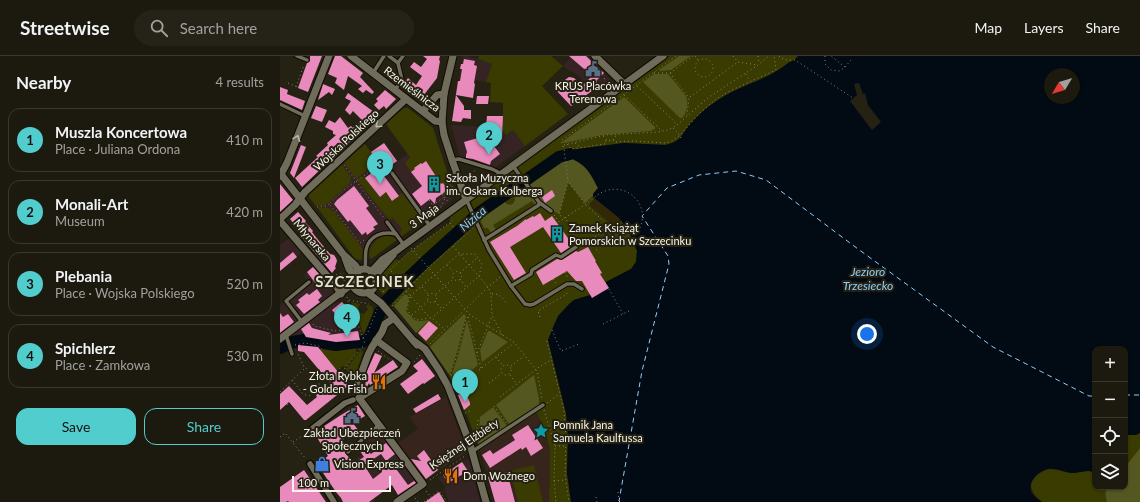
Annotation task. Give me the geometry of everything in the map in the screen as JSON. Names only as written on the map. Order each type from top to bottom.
[{"type":"street","points":[[329,56],[288,163],[280,174],[343,254],[354,265],[365,272],[376,284],[371,290],[361,293],[354,287],[352,281],[365,272]]},
{"type":"street","name":"Rzemieślnicza","points":[[352,56],[435,121],[442,122]]},
{"type":"street","points":[[453,56],[444,94],[442,122],[444,136],[466,200]]},
{"type":"street","points":[[595,56],[624,84]]},
{"type":"street","name":"3 Maja","points":[[365,272],[663,56]]},
{"type":"street","points":[[423,111],[437,95],[444,94]]},
{"type":"street","name":"Wojska Polskiego","points":[[280,220],[300,198],[406,99]]},
{"type":"street","name":"Młynarska","points":[[280,220],[336,286],[341,294]]},
{"type":"street","points":[[285,338],[302,322],[341,294],[354,287]]},
{"type":"street","points":[[371,290],[380,305],[394,318],[414,341],[421,353],[430,358],[448,386],[472,451],[486,502]]},
{"type":"street","points":[[358,385],[368,355],[378,341],[385,324],[394,318]]},
{"type":"street","points":[[308,432],[345,403],[356,399],[402,371],[407,363],[378,341]]},
{"type":"street","points":[[356,399],[379,425],[425,487]]},
{"type":"street","points":[[310,464],[334,502]]},
{"type":"street","name":"Księżnej Elżbiety","points":[[398,502],[425,487]]},
{"type":"lane","points":[[297,56],[306,60]]},
{"type":"lane","points":[[373,73],[384,56]]},
{"type":"lane","points":[[389,56],[398,63],[402,80],[395,90]]},
{"type":"lane","points":[[398,63],[403,56]]},
{"type":"lane","points":[[280,104],[305,116]]},
{"type":"lane","points":[[452,160],[459,159],[477,164],[502,174]]},
{"type":"lane","points":[[513,166],[540,204],[551,211]]},
{"type":"lane","points":[[392,173],[430,226]]},
{"type":"lane","points":[[466,200],[489,250],[511,286],[525,304],[530,305],[567,284],[578,286],[582,289]]},
{"type":"lane","points":[[484,240],[540,204]]},
{"type":"lane","points":[[387,222],[404,245]]},
{"type":"lane","points":[[365,272],[366,251],[372,239],[379,234],[396,234]]},
{"type":"lane","points":[[511,286],[531,274],[532,270],[556,255],[561,257],[576,247]]},
{"type":"lane","points":[[302,322],[286,301],[309,282]]},
{"type":"lane","points":[[285,338],[292,345],[292,354]]},
{"type":"lane","name":"Księżnej Elżbiety","points":[[472,451],[543,405]]},
{"type":"lane","points":[[348,452],[379,425]]},
{"type":"path","points":[[610,227],[577,248],[569,237],[575,232],[565,218],[559,215],[568,182],[564,149],[561,141],[676,56]]},
{"type":"path","points":[[653,73],[670,73],[694,56],[698,60]]},
{"type":"path","points":[[733,56],[738,62],[759,65]]},
{"type":"path","points":[[758,56],[759,65]]},
{"type":"path","points":[[563,146],[602,136],[662,131],[673,127],[709,97],[759,65],[769,56]]},
{"type":"path","points":[[567,144],[571,149],[606,144],[605,141],[612,140],[615,142],[632,141],[666,143],[674,140],[693,119],[712,102],[727,92],[776,70],[774,56]]},
{"type":"path","points":[[779,56],[785,60],[795,60],[853,98]]},
{"type":"path","points":[[825,56],[825,64],[831,70],[840,71],[851,60]]},
{"type":"path","points":[[832,56],[845,67]]},
{"type":"path","points":[[704,59],[711,62],[713,68],[712,72],[706,77],[697,73],[695,69],[695,65],[698,60],[704,59]]},
{"type":"path","points":[[288,83],[297,87],[306,60]]},
{"type":"path","points":[[689,98],[738,62]]},
{"type":"path","points":[[602,91],[605,73]]},
{"type":"path","points":[[670,73],[689,98],[687,116]]},
{"type":"path","points":[[746,73],[750,82]]},
{"type":"path","points":[[637,85],[677,125]]},
{"type":"path","points":[[624,94],[662,131]]},
{"type":"path","points":[[673,127],[680,135],[680,138]]},
{"type":"path","points":[[612,140],[617,134]]},
{"type":"path","points":[[602,136],[608,141]]},
{"type":"path","points":[[574,142],[580,148]]},
{"type":"path","points":[[342,163],[387,222]]},
{"type":"path","points":[[471,183],[477,164]]},
{"type":"path","points":[[316,208],[326,206],[355,180],[372,170],[373,172]]},
{"type":"path","points":[[568,182],[585,204],[627,242]]},
{"type":"path","points":[[429,200],[438,212],[444,198],[453,186]]},
{"type":"path","points":[[551,211],[560,222],[600,193],[610,189],[626,192],[634,198],[640,206],[642,216],[641,225],[637,234],[627,242],[620,245],[609,245],[599,242],[594,237]]},
{"type":"path","points":[[360,194],[364,191]]},
{"type":"path","points":[[442,194],[449,204]]},
{"type":"path","points":[[432,206],[444,198]]},
{"type":"path","points":[[329,204],[360,243],[364,240]]},
{"type":"path","points":[[335,212],[338,209]]},
{"type":"path","points":[[450,218],[452,221],[450,223],[453,227]]},
{"type":"path","points":[[383,292],[388,268],[390,270],[413,250],[450,223]]},
{"type":"path","points":[[392,306],[428,268],[477,223]]},
{"type":"path","points":[[585,243],[588,242],[591,244],[599,253]]},
{"type":"path","points":[[453,246],[488,287],[491,294],[492,315],[477,352]]},
{"type":"path","points":[[413,250],[470,315],[514,342],[535,369],[543,405],[555,446],[554,482],[556,502]]},
{"type":"path","points":[[473,253],[478,258],[482,264],[479,276],[431,318],[417,320],[407,309],[410,296],[459,254],[473,253]]},
{"type":"path","points":[[467,287],[460,279],[460,273],[478,258]]},
{"type":"path","points":[[447,264],[454,272],[457,271],[460,273]]},
{"type":"path","points":[[345,284],[344,277],[347,270]]},
{"type":"path","points":[[390,270],[397,278]]},
{"type":"path","points":[[454,272],[452,276],[454,279]]},
{"type":"path","points":[[565,272],[571,284]]},
{"type":"path","points":[[427,347],[488,287],[504,274]]},
{"type":"path","points":[[442,309],[435,301],[435,295],[454,279],[460,279]]},
{"type":"path","points":[[605,282],[623,314]]},
{"type":"path","points":[[422,286],[429,294],[432,293],[435,295]]},
{"type":"path","points":[[540,317],[538,311],[567,294],[562,286]]},
{"type":"path","points":[[406,291],[420,308],[444,330]]},
{"type":"path","points":[[412,316],[429,300],[429,294]]},
{"type":"path","points":[[491,294],[498,294],[507,304]]},
{"type":"path","points":[[348,297],[364,343]]},
{"type":"path","points":[[348,300],[366,304],[372,303]]},
{"type":"path","points":[[429,300],[432,302],[435,301]]},
{"type":"path","points":[[363,339],[368,332],[380,305]]},
{"type":"path","points":[[603,324],[630,310]]},
{"type":"path","points":[[461,379],[451,375],[466,319],[470,315]]},
{"type":"path","points":[[492,315],[502,335]]},
{"type":"path","points":[[468,317],[481,368]]},
{"type":"path","points":[[310,320],[314,326],[335,331],[359,328]]},
{"type":"path","points":[[552,330],[561,351],[579,344]]},
{"type":"path","points":[[378,341],[375,349],[390,360],[394,358]]},
{"type":"path","points":[[546,341],[552,359],[564,417],[566,480],[569,502]]},
{"type":"path","points":[[479,370],[514,342]]},
{"type":"path","points":[[292,345],[294,346],[305,343],[319,346],[323,350]]},
{"type":"path","points":[[342,372],[362,347],[366,346]]},
{"type":"path","points":[[291,380],[303,394],[309,396],[319,387],[319,383],[304,367],[298,353]]},
{"type":"path","points":[[410,366],[419,355]]},
{"type":"path","points":[[496,356],[503,366]]},
{"type":"path","points":[[510,367],[525,356]]},
{"type":"path","points":[[500,397],[535,369],[552,359]]},
{"type":"path","points":[[503,366],[507,365],[510,367]]},
{"type":"path","points":[[489,383],[502,373],[501,370],[503,366]]},
{"type":"path","points":[[280,392],[302,371],[304,367]]},
{"type":"path","points":[[509,374],[511,371],[510,367]]},
{"type":"path","points":[[339,368],[353,386],[358,385]]},
{"type":"path","points":[[502,373],[505,375],[509,374]]},
{"type":"path","points":[[509,374],[517,384]]},
{"type":"path","points":[[543,405],[560,394]]},
{"type":"path","points":[[494,406],[509,427]]},
{"type":"path","points":[[464,413],[470,411]]},
{"type":"path","points":[[477,441],[478,418]]},
{"type":"path","points":[[292,442],[308,432]]},
{"type":"path","points":[[280,437],[285,433],[310,464]]},
{"type":"path","points":[[555,446],[566,446]]},
{"type":"path","name":"Księżnej Elżbiety","points":[[425,487],[472,451]]},
{"type":"path","points":[[554,482],[566,480]]},
{"type":"path","points":[[425,487],[431,498]]},
{"type":"path","points":[[424,502],[439,491],[447,502]]},
{"type":"path","points":[[618,492],[620,502]]},
{"type":"path","points":[[596,497],[597,502]]},
{"type":"path","points":[[415,498],[418,502]]},
{"type":"shaded area","points":[[463,56],[468,56],[492,64],[486,82],[459,78]]},
{"type":"shaded area","points":[[479,56],[551,56],[563,66],[542,86],[568,114],[525,146],[513,130],[506,135],[503,131],[503,103],[490,102],[491,83],[486,82],[492,64],[478,59]]},
{"type":"shaded area","points":[[572,56],[586,56],[613,82],[596,94],[575,73],[563,66]]},
{"type":"shaded area","points":[[670,56],[798,56],[795,60],[778,71],[731,92],[703,111],[690,124],[679,140],[665,145],[624,143],[570,150],[570,158],[594,180],[593,197],[618,217],[628,229],[637,251],[636,262],[631,269],[600,285],[590,295],[574,300],[554,324],[548,340],[566,413],[568,436],[567,473],[571,502],[549,502],[550,449],[537,413],[480,450],[467,415],[448,373],[430,347],[379,290],[378,285],[380,277],[394,258],[399,261],[409,252],[451,222],[449,217]]},
{"type":"shaded area","points":[[679,56],[691,56],[671,70],[659,70]]},
{"type":"shaded area","points":[[654,74],[668,74],[686,96],[687,108],[682,118],[680,118],[643,82]]},
{"type":"shaded area","points":[[624,97],[655,127],[655,129],[650,131],[602,135],[564,143],[562,142]]},
{"type":"shaded area","points":[[404,108],[408,108],[433,128],[454,195],[452,200],[371,259],[362,261],[355,259],[309,195],[365,144],[385,170],[407,154],[386,124]]},
{"type":"shaded area","points":[[404,108],[408,108],[433,128],[452,187],[445,197],[443,194],[448,190],[445,184],[441,184],[421,163],[411,172],[405,163],[410,157],[386,124]]},
{"type":"shaded area","points":[[451,125],[503,128],[503,131],[513,130],[525,146],[491,171],[461,161]]},
{"type":"shaded area","points":[[365,144],[378,162],[356,179],[344,163]]},
{"type":"shaded area","points":[[568,157],[583,165],[590,173],[598,188],[593,196],[585,203],[568,182],[559,214],[545,206],[528,182],[558,161]]},
{"type":"shaded area","points":[[342,165],[351,177],[350,183],[328,203],[325,205],[316,206],[309,195]]},
{"type":"shaded area","points":[[364,176],[380,197],[386,192],[393,201],[402,193],[423,221],[402,236],[400,233],[402,229],[392,217],[390,221],[357,180]]},
{"type":"shaded area","points":[[524,185],[537,203],[535,205],[532,201],[493,225],[496,230],[491,233],[488,228],[484,228],[479,216],[502,200],[507,204],[513,204],[515,198],[512,193]]},
{"type":"shaded area","points":[[318,208],[329,208],[334,212],[363,249],[361,260],[355,259]]},
{"type":"shaded area","points":[[384,236],[390,236],[398,239],[371,259],[369,255],[372,246],[378,239]]},
{"type":"shaded area","points":[[291,237],[303,251],[280,271],[280,245]]},
{"type":"shaded area","points":[[316,265],[336,291],[287,329],[280,319],[280,306],[309,282],[304,275]]},
{"type":"shaded area","points":[[404,295],[407,295],[409,298],[406,311],[412,317],[418,321],[429,320],[416,333],[394,306]]},
{"type":"shaded area","points":[[342,302],[349,310],[355,322],[360,340],[336,342],[306,337],[293,340],[291,335],[334,303]]},
{"type":"shaded area","points":[[351,302],[360,304],[358,307],[360,313],[364,314],[368,309],[366,306],[367,305],[372,306],[374,314],[367,331],[363,334],[357,315]]},
{"type":"shaded area","points":[[464,314],[466,316],[450,374],[430,347]]},
{"type":"shaded area","points":[[467,320],[478,365],[464,375],[456,375],[452,374]]},
{"type":"shaded area","points":[[488,331],[508,342],[482,362],[480,350]]},
{"type":"shaded area","points":[[324,345],[335,347],[356,345],[357,353],[345,368],[343,366],[336,370],[319,349]]},
{"type":"shaded area","points":[[361,350],[363,352],[353,380],[346,369]]},
{"type":"shaded area","points":[[534,375],[539,405],[509,424],[496,405]]},
{"type":"shaded area","points":[[446,397],[466,449],[465,453],[425,480],[398,443],[418,429],[410,417]]},
{"type":"shaded area","points":[[493,407],[507,426],[478,445],[480,417]]},
{"type":"shaded area","points":[[537,413],[550,449],[549,502],[495,502],[480,450]]},
{"type":"shaded area","points":[[379,431],[418,485],[400,498],[392,486],[374,498],[375,502],[343,502],[327,479],[362,455],[358,448]]},
{"type":"shaded area","points":[[1140,433],[1140,448],[1128,463],[1128,434],[1135,435]]},
{"type":"shaded area","points":[[1140,448],[1140,502],[1107,502],[1106,490],[1128,490],[1128,463]]},
{"type":"shaded area","points":[[467,459],[469,460],[480,502],[449,502],[444,488],[446,487],[438,478]]},
{"type":"shaded area","points":[[534,465],[543,502],[518,502],[510,471]]},
{"type":"shaded area","points":[[1048,469],[1071,473],[1088,470],[1091,471],[1092,490],[1106,490],[1107,502],[1042,502],[1031,488],[1033,479]]},
{"type":"sand","points":[[595,198],[621,221],[612,225],[590,206]]},
{"type":"water","name":"Jezioro Trzesiecko","points":[[798,56],[1140,56],[1140,433],[1136,435],[1128,435],[1128,346],[1092,346],[1092,472],[1090,471],[1071,473],[1052,469],[1042,471],[1033,479],[1031,483],[1031,491],[1042,502],[571,502],[567,473],[568,436],[566,413],[548,340],[558,316],[569,304],[574,300],[590,295],[600,285],[631,269],[636,262],[637,251],[628,229],[618,217],[593,197],[593,194],[598,188],[584,167],[570,158],[570,150],[624,143],[670,144],[678,140],[690,124],[705,109],[722,97],[770,75]]},
{"type":"pier","points":[[859,83],[863,94],[865,93],[868,105],[881,122],[872,130],[850,101],[857,95],[854,84]]},
{"type":"building","points":[[310,56],[322,56],[308,92],[298,88],[307,63],[310,61]]},
{"type":"building","points":[[335,56],[341,56],[363,73],[360,77],[374,92],[372,94],[366,90],[363,93],[358,89],[362,86],[348,76],[344,90],[335,83],[337,78],[328,74]]},
{"type":"building","points":[[423,56],[440,56],[440,61],[437,78],[420,100],[402,86],[408,78],[416,85],[422,76],[410,67],[414,62],[421,67],[427,59]]},
{"type":"building","points":[[569,56],[586,56],[604,73],[596,81],[598,83],[592,91],[571,106],[554,88],[569,77],[574,78],[582,86],[591,77],[588,75],[590,74]]},
{"type":"building","points":[[464,59],[475,61],[474,65],[477,66],[473,98],[456,95],[464,106],[464,110],[471,110],[471,119],[463,118],[461,122],[452,121],[458,81],[460,81],[462,69],[460,69]]},
{"type":"building","points":[[323,84],[335,89],[332,95],[329,92],[318,100]]},
{"type":"building","points":[[280,87],[288,90],[287,94],[305,101],[302,110],[280,100]]},
{"type":"building","points":[[385,90],[396,99],[386,109],[384,106],[379,110],[374,105],[378,101],[376,99]]},
{"type":"building","points":[[348,93],[378,115],[367,126],[365,124],[356,132],[358,134],[333,158],[332,157],[323,165],[324,166],[302,187],[295,178],[318,157],[316,156],[336,135],[333,134],[333,131],[325,127],[329,120],[335,123],[340,117],[348,128],[351,126],[353,128],[362,120],[353,111],[350,115],[345,110],[351,101],[345,98]]},
{"type":"building","points":[[477,96],[489,96],[488,104],[476,104]]},
{"type":"building","points":[[316,106],[327,110],[322,122],[311,118]]},
{"type":"building","points":[[487,116],[503,116],[502,139],[494,146],[500,154],[491,161],[490,165],[466,158],[467,152],[464,142],[478,138],[482,135],[485,136]]},
{"type":"building","points":[[384,143],[397,161],[393,164],[384,152],[375,158],[371,152]]},
{"type":"building","points":[[301,145],[306,147],[294,178],[290,173]]},
{"type":"building","name":"Szkoła Muzyczna im. Oskara Kolberga","points":[[426,161],[441,184],[443,183],[448,190],[436,198],[435,204],[430,199],[421,206],[412,194],[422,186],[411,172],[415,169],[414,168]]},
{"type":"building","points":[[378,168],[399,196],[392,201],[386,192],[380,197],[365,178]]},
{"type":"building","points":[[280,184],[293,200],[280,212]]},
{"type":"building","points":[[354,186],[369,206],[366,208],[378,224],[373,227],[375,229],[367,235],[366,232],[362,235],[350,220],[348,222],[334,204]]},
{"type":"building","points":[[552,190],[555,196],[545,203],[542,197]]},
{"type":"building","points":[[298,212],[306,221],[305,222],[319,241],[330,254],[334,255],[336,258],[336,268],[332,273],[305,241],[303,238],[304,237],[290,219]]},
{"type":"building","points":[[540,213],[545,221],[552,216],[573,245],[561,253],[543,227],[510,247],[526,273],[514,280],[490,242],[526,219],[533,216],[534,217]]},
{"type":"building","points":[[588,247],[602,273],[600,274],[609,288],[592,298],[582,281],[576,281],[567,271],[543,285],[536,272],[557,259],[562,260],[576,251],[578,252]]},
{"type":"building","points":[[293,252],[297,257],[280,271],[280,263]]},
{"type":"building","points":[[313,267],[326,282],[319,288],[307,272]]},
{"type":"building","points":[[317,289],[322,296],[318,300],[320,302],[304,314],[296,305],[300,302],[298,300],[307,293],[309,295]]},
{"type":"building","points":[[342,302],[349,310],[355,322],[341,329],[335,317],[337,316],[332,310]]},
{"type":"building","points":[[280,313],[283,317],[288,314],[294,322],[280,333]]},
{"type":"building","points":[[429,321],[438,328],[426,341],[418,333]]},
{"type":"building","points":[[309,323],[312,328],[331,333],[328,335],[358,331],[360,340],[336,342],[306,337],[301,329]]},
{"type":"building","points":[[298,345],[318,347],[347,383],[347,387],[306,420],[304,420],[289,402],[280,410],[280,394],[289,386],[307,405],[317,397],[316,395],[331,384],[304,352],[298,351]]},
{"type":"building","points":[[375,353],[382,356],[374,373],[393,360],[398,367],[370,385],[369,383],[365,388],[367,371]]},
{"type":"building","points":[[422,359],[435,376],[408,394],[400,384],[418,371],[413,366]]},
{"type":"building","points":[[463,393],[468,398],[470,403],[470,405],[464,410],[458,395]]},
{"type":"building","points":[[438,394],[441,399],[416,413],[413,409]]},
{"type":"building","points":[[358,405],[365,416],[353,423],[358,430],[352,434],[349,429],[341,435],[344,439],[342,441],[347,449],[345,453],[352,461],[354,460],[356,462],[364,457],[358,448],[362,444],[371,454],[386,443],[395,454],[386,461],[381,454],[364,465],[373,479],[391,462],[408,485],[414,481],[416,483],[398,495],[392,485],[369,502],[343,502],[317,464],[328,456],[315,432]]},
{"type":"building","points":[[528,425],[543,448],[531,456],[526,447],[522,450],[521,448],[490,468],[482,455],[490,450],[493,454],[515,440],[512,435]]},
{"type":"building","points":[[424,450],[438,470],[426,479],[411,459],[421,461],[417,456]]},
{"type":"building","points":[[462,462],[468,471],[448,483],[443,475]]},
{"type":"building","points":[[304,470],[326,502],[280,502],[280,487]]},
{"type":"building","points":[[507,472],[515,502],[495,502],[488,477]]},
{"type":"building","points":[[439,492],[445,502],[425,502]]},
{"type":"waterway","name":"Nizica","points":[[387,300],[426,261],[480,212],[559,157],[570,154]]},
{"type":"waterway","name":"Nizica","points":[[280,348],[293,342],[304,340],[336,345],[365,341],[369,338],[380,312]]},
{"type":"ferry route","points":[[620,502],[642,371],[669,264],[668,256],[642,216],[667,188],[699,175],[736,171],[766,180],[993,347],[1089,396],[1092,396]]},
{"type":"ferry route","points":[[1128,395],[1140,395]]},
{"type":"place","name":"KRUS Placówka Terenowa","points":[[593,69]]},
{"type":"place","name":"Monali-Art","points":[[489,155]]},
{"type":"place","name":"Plebania","points":[[380,184]]},
{"type":"place","name":"Szkoła Muzyczna im. Oskara Kolberga","points":[[434,184]]},
{"type":"place","name":"Zamek Książąt Pomorskich w Szczecinku","points":[[557,234]]},
{"type":"place","name":"Spichlerz","points":[[347,337]]},
{"type":"place","name":"Złota Rybka - Golden Fish","points":[[379,382]]},
{"type":"place","name":"Muszla Koncertowa","points":[[465,402]]},
{"type":"place","name":"Zakład Ubezpieczeń Społecznych","points":[[352,416]]},
{"type":"place","name":"Pomnik Jana Samuela Kaulfussa","points":[[541,431]]},
{"type":"place","name":"Vision Express","points":[[322,464]]},
{"type":"place","name":"Dom Woźnego","points":[[451,476]]},
{"type":"district","name":"SZCZECINEK","points":[[365,282]]}]
